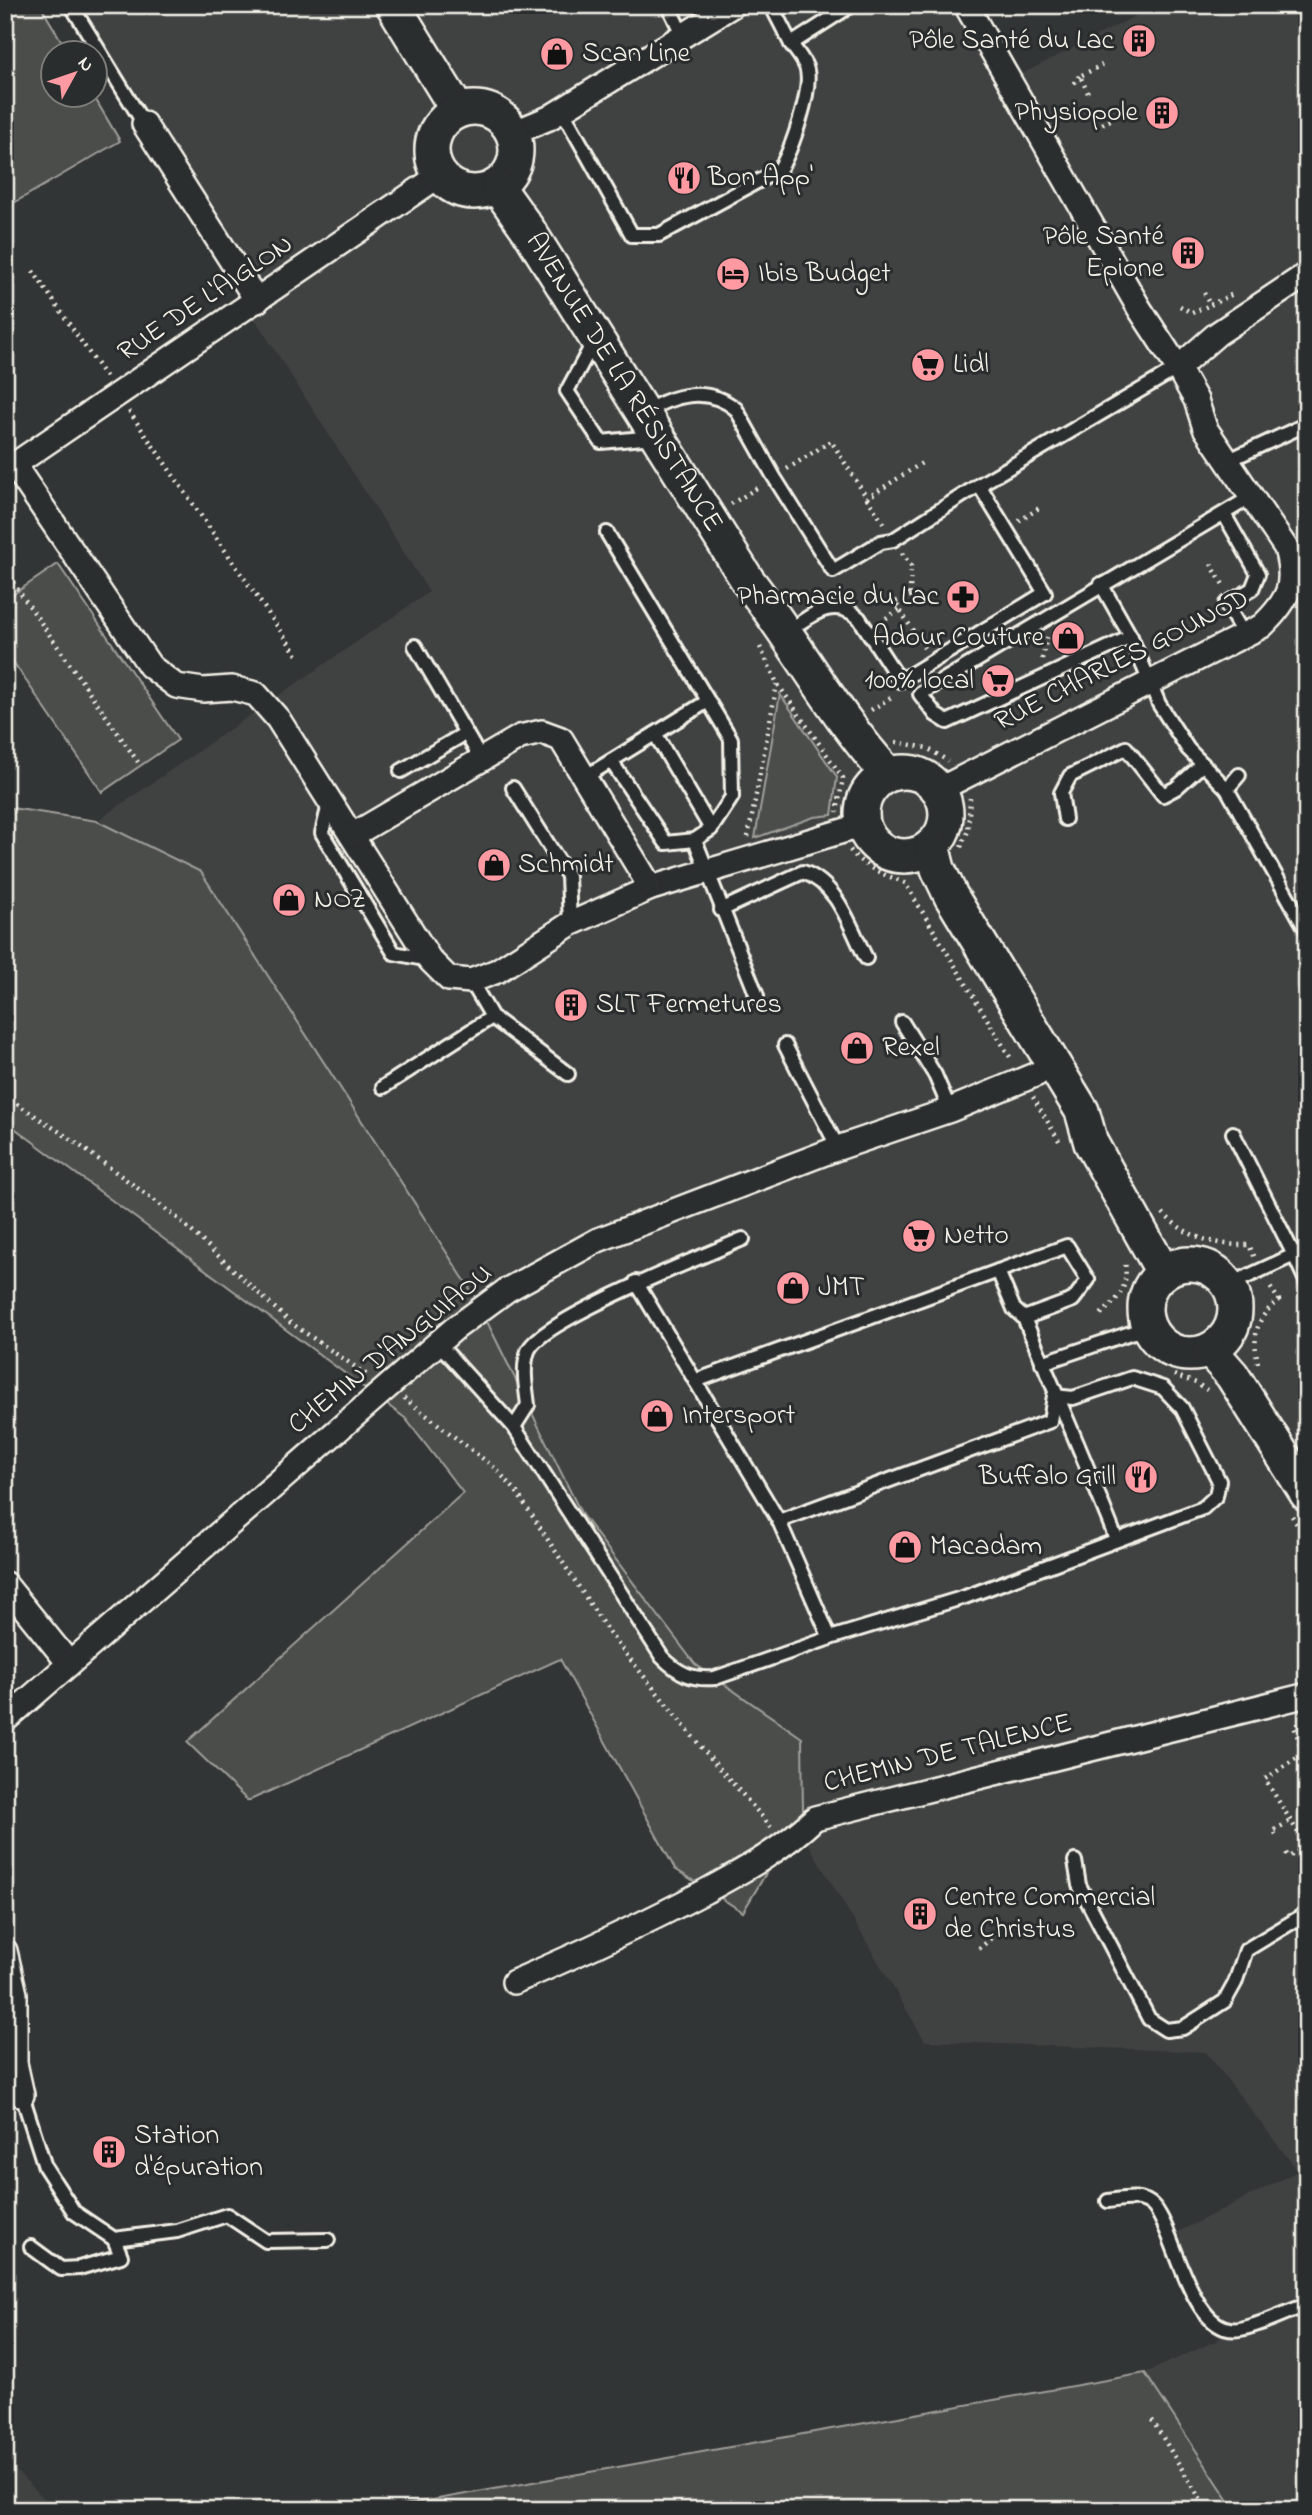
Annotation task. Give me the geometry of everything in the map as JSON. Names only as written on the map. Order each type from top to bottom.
[{"type":"main road","points":[[393,5],[458,111]]},
{"type":"main road","points":[[474,107],[490,110],[503,119],[513,132],[517,148],[515,163],[508,176],[497,186],[472,193],[449,184],[440,175],[432,151],[433,138],[447,117],[474,107]]},
{"type":"main road","name":"AVENUE DE LA RÉSISTANCE","points":[[497,186],[529,231],[748,581],[849,729],[867,780]]},
{"type":"main road","name":"AVENUE DE LA RÉSISTANCE","points":[[748,581],[753,602],[782,661],[825,727],[867,780]]},
{"type":"main road","points":[[902,771],[943,776],[946,813],[940,836],[923,850],[900,856],[876,846],[849,829],[861,811],[867,780],[902,771]]},
{"type":"main road","points":[[923,850],[921,877],[1025,1074],[1070,1123],[1077,1146],[1163,1272]]},
{"type":"main road","points":[[923,850],[938,869],[951,896],[1082,1111],[1077,1146]]},
{"type":"main road","points":[[1187,1263],[1199,1264],[1211,1268],[1230,1286],[1234,1297],[1234,1322],[1229,1334],[1210,1350],[1188,1355],[1177,1353],[1157,1341],[1149,1327],[1146,1299],[1149,1289],[1163,1272],[1187,1263]]},
{"type":"main road","points":[[1210,1350],[1232,1375],[1297,1501]]},
{"type":"street","points":[[513,132],[562,110],[733,5]]},
{"type":"street","name":"RUE CHARLES GOUNOD","points":[[943,776],[1150,682],[1262,626],[1279,610],[1299,584],[1286,548],[1205,428],[1196,400],[1178,368],[1139,308],[966,5]]},
{"type":"street","points":[[144,124],[257,301]]},
{"type":"street","name":"RUE DE L'AIGLON","points":[[10,468],[440,175]]},
{"type":"street","points":[[1178,368],[1217,334],[1307,274]]},
{"type":"street","points":[[10,468],[150,666],[176,686],[204,690],[232,688],[256,694],[278,719],[430,960],[449,979],[471,981],[496,971],[570,924],[651,888],[849,829]]},
{"type":"street","points":[[353,835],[520,737],[542,732],[561,739],[651,888]]},
{"type":"street","name":"CHEMIN D'ANGUIAOU","points":[[5,1720],[68,1662],[438,1343],[507,1290],[598,1240],[838,1148],[950,1110],[1025,1074]]},
{"type":"street","points":[[5,1584],[68,1662]]},
{"type":"street","name":"CHEMIN DE TALENCE","points":[[514,1982],[627,1933],[786,1846],[816,1818],[1307,1695]]},
{"type":"street","points":[[5,1951],[15,1994],[15,2063],[22,2095]]},
{"type":"lane","points":[[71,5],[144,124]]},
{"type":"lane","points":[[668,5],[684,36]]},
{"type":"lane","points":[[562,110],[632,235],[659,235],[779,170],[790,153],[807,86],[807,69],[771,5]]},
{"type":"lane","points":[[791,44],[852,5]]},
{"type":"lane","points":[[596,337],[567,391],[601,442],[650,425],[681,394],[708,396],[727,402],[736,410],[833,571],[881,542],[893,540],[978,485],[1178,368]]},
{"type":"lane","points":[[1227,461],[1307,424]]},
{"type":"lane","points":[[786,633],[824,608],[838,606],[850,610],[859,618],[900,681],[1045,593],[978,485]]},
{"type":"lane","points":[[1131,637],[947,722],[936,715],[920,694],[1251,497]]},
{"type":"lane","points":[[1224,514],[1258,574],[1252,589],[1226,604],[1244,635]]},
{"type":"lane","points":[[607,533],[731,739],[732,797],[711,830],[695,840],[666,843],[611,761]]},
{"type":"lane","points":[[1101,584],[1131,637],[1159,704],[1188,749],[1227,789],[1307,930]]},
{"type":"lane","points":[[415,646],[481,760]]},
{"type":"lane","points":[[585,777],[708,701]]},
{"type":"lane","points":[[401,771],[466,733]]},
{"type":"lane","points":[[655,734],[711,830]]},
{"type":"lane","points":[[1065,819],[1060,793],[1070,776],[1126,748],[1163,795],[1176,788],[1203,764]]},
{"type":"lane","points":[[1227,789],[1239,775]]},
{"type":"lane","points":[[513,788],[568,876],[570,924]]},
{"type":"lane","points":[[330,800],[321,833],[394,953],[430,960]]},
{"type":"lane","points":[[695,840],[705,871],[757,996]]},
{"type":"lane","points":[[721,910],[803,872],[818,877],[834,895],[866,958]]},
{"type":"lane","points":[[471,981],[492,1017],[568,1074]]},
{"type":"lane","points":[[383,1087],[492,1017]]},
{"type":"lane","points":[[902,1022],[935,1075],[950,1110]]},
{"type":"lane","points":[[785,1045],[838,1148]]},
{"type":"lane","points":[[1234,1133],[1251,1154],[1275,1203],[1307,1283]]},
{"type":"lane","points":[[514,1427],[528,1405],[525,1376],[528,1349],[546,1333],[636,1282],[743,1239]]},
{"type":"lane","points":[[695,1381],[1067,1246],[1088,1280],[1073,1300],[1024,1318]]},
{"type":"lane","points":[[1230,1286],[1307,1249]]},
{"type":"lane","points":[[998,1271],[1014,1309],[1024,1318],[1054,1396],[1071,1423],[1116,1539]]},
{"type":"lane","points":[[636,1282],[779,1521],[830,1638]]},
{"type":"lane","points":[[1042,1363],[1149,1327]]},
{"type":"lane","points":[[438,1343],[514,1427],[662,1657],[684,1676],[715,1678],[830,1638],[965,1597],[1203,1508],[1216,1496],[1219,1481],[1182,1408],[1163,1388],[1132,1378],[1073,1398],[1054,1396]]},
{"type":"lane","points":[[779,1521],[1050,1421],[1054,1396]]},
{"type":"lane","points":[[1075,1861],[1081,1888],[1149,2019],[1166,2030],[1184,2028],[1225,2001],[1235,1983],[1246,1950],[1307,1913]]},
{"type":"lane","points":[[22,2095],[45,2167],[74,2213],[114,2239],[121,2256],[79,2268],[61,2269],[31,2247]]},
{"type":"lane","points":[[1108,2201],[1137,2197],[1154,2206],[1198,2303],[1215,2323],[1238,2330],[1307,2305]]},
{"type":"lane","points":[[114,2239],[177,2231],[227,2215],[266,2241],[328,2240]]},
{"type":"path","points":[[1074,83],[1080,76],[1102,65]]},
{"type":"path","points":[[1080,76],[1088,93]]},
{"type":"path","points":[[1096,127],[1125,113]]},
{"type":"path","points":[[33,271],[109,382]]},
{"type":"path","points":[[1180,306],[1192,313],[1239,292]]},
{"type":"path","points":[[1204,293],[1210,305]]},
{"type":"path","points":[[128,409],[297,655]]},
{"type":"path","points":[[731,504],[831,441],[867,498],[925,461]]},
{"type":"path","points":[[849,470],[855,466]]},
{"type":"path","points":[[1016,523],[1039,508]]},
{"type":"path","points":[[1211,565],[1216,572]]},
{"type":"path","points":[[910,594],[911,566]]},
{"type":"path","points":[[5,571],[138,762]]},
{"type":"path","points":[[879,622],[900,609]]},
{"type":"path","points":[[744,859],[777,684]]},
{"type":"path","points":[[891,742],[927,747],[943,776]]},
{"type":"path","points":[[867,780],[849,829],[859,862],[905,883],[1025,1074],[1077,1146]]},
{"type":"path","points":[[5,1096],[75,1142],[174,1215],[291,1324],[387,1387],[495,1468],[516,1491],[609,1633],[701,1747],[786,1846]]},
{"type":"path","points":[[1161,1210],[1186,1233],[1227,1246],[1249,1245]]},
{"type":"path","points":[[1101,1314],[1120,1298],[1127,1281],[1124,1251]]},
{"type":"path","points":[[1265,1374],[1258,1363],[1253,1340],[1260,1318],[1279,1300]]},
{"type":"path","points":[[1166,1373],[1196,1383],[1212,1394]]},
{"type":"path","points":[[1297,1501],[1307,1541]]},
{"type":"path","points":[[1286,1853],[1289,1857],[1306,1847],[1265,1779],[1303,1754],[1294,1726],[1305,1723]]},
{"type":"path","points":[[1276,1835],[1273,1831],[1290,1821]]},
{"type":"path","points":[[979,1949],[1009,1923]]},
{"type":"path","points":[[1152,2420],[1207,2510]]},
{"type":"shaded area","points":[[5,5],[40,5],[60,38],[38,38],[38,108],[101,108],[120,141],[5,208]]},
{"type":"shaded area","points":[[64,5],[964,5],[1010,80],[1157,5],[1307,5],[1307,2510],[1235,2510],[1145,2373],[1220,2339],[1176,2233],[1298,2171],[1206,2052],[925,2041],[796,1823],[582,1515],[474,1295],[201,872],[97,821],[429,592],[236,289],[108,78],[108,38],[84,38]]},
{"type":"shaded area","points":[[58,564],[178,740],[102,792],[5,650],[5,600]]},
{"type":"shaded area","points":[[780,694],[837,777],[832,815],[814,817],[755,838]]},
{"type":"shaded area","points":[[5,807],[97,821],[201,872],[474,1295],[582,1515],[695,1664],[802,1738],[803,1811],[743,1912],[675,1869],[560,1659],[248,1801],[187,1742],[463,1493],[405,1418],[5,1121]]},
{"type":"shaded area","points":[[1145,2373],[1235,2510],[376,2510]]},
{"type":"shaded area","points":[[5,2460],[56,2510],[5,2510]]},
{"type":"railway","points":[[5,2497],[19,2510]]},
{"type":"place","name":"Pôle Santé du Lac","points":[[1139,41]]},
{"type":"place","name":"Scan Line","points":[[557,54]]},
{"type":"place","name":"Physiopole","points":[[1162,113]]},
{"type":"place","name":"Bon App'","points":[[684,178]]},
{"type":"place","name":"Pôle Santé Epione","points":[[1188,253]]},
{"type":"place","name":"Ibis Budget","points":[[733,274]]},
{"type":"place","name":"Lidl","points":[[928,365]]},
{"type":"place","name":"Pharmacie du Lac","points":[[963,597]]},
{"type":"place","name":"Adour Couture","points":[[1068,638]]},
{"type":"place","name":"100% local","points":[[998,681]]},
{"type":"place","name":"Schmidt","points":[[494,865]]},
{"type":"place","name":"NOZ","points":[[289,900]]},
{"type":"place","name":"SLT Fermetures","points":[[571,1005]]},
{"type":"place","name":"Rexel","points":[[857,1048]]},
{"type":"place","name":"Netto","points":[[919,1236]]},
{"type":"place","name":"JMT","points":[[793,1288]]},
{"type":"place","name":"Intersport","points":[[657,1416]]},
{"type":"place","name":"Buffalo Grill","points":[[1141,1477]]},
{"type":"place","name":"Macadam","points":[[905,1547]]},
{"type":"place","name":"Centre Commercial de Christus","points":[[920,1914]]},
{"type":"place","name":"Station d'épuration","points":[[109,2152]]}]
